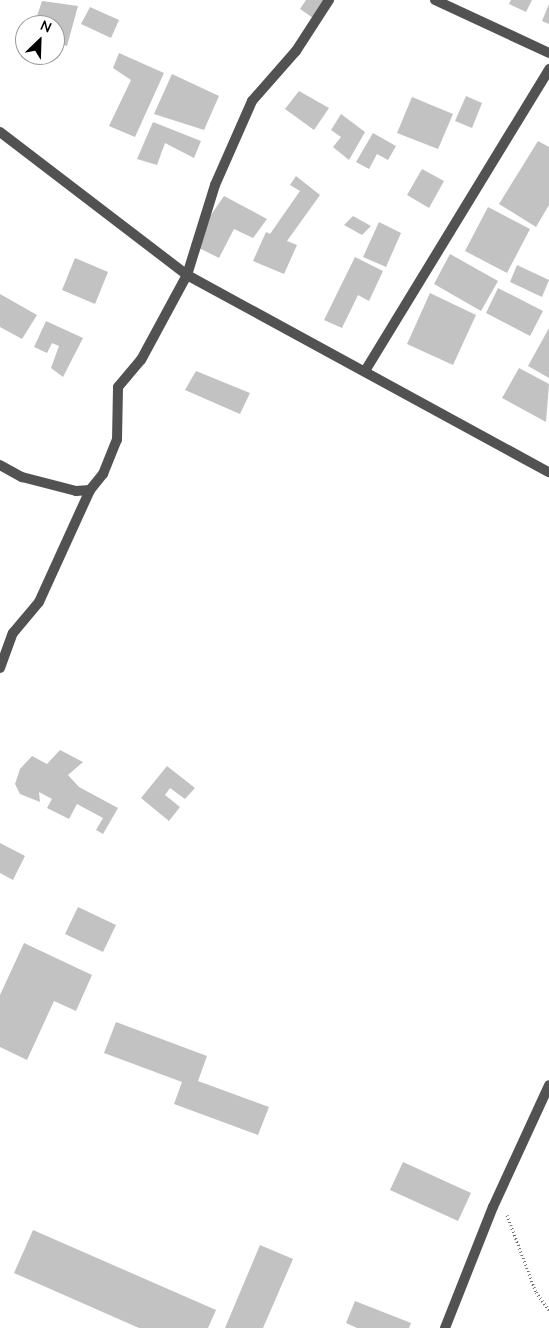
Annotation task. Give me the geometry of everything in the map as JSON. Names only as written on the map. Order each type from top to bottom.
[{"type":"street","points":[[0,668],[13,633],[40,602],[90,490],[103,474],[117,440],[118,387],[141,360],[186,275],[215,185],[252,101],[296,51],[329,0]]},
{"type":"street","points":[[435,0],[549,53]]},
{"type":"street","points":[[365,371],[549,69]]},
{"type":"street","points":[[0,132],[186,275],[549,472]]},
{"type":"street","points":[[0,465],[22,477],[76,492],[90,490]]},
{"type":"street","points":[[445,1328],[501,1189],[549,1085]]},
{"type":"path","points":[[501,1189],[510,1230],[536,1292],[549,1310]]},
{"type":"building","points":[[306,0],[324,0],[313,18],[300,9]]},
{"type":"building","points":[[511,0],[532,0],[526,12],[509,4]]},
{"type":"building","points":[[42,1],[78,6],[67,46],[65,46],[65,15],[37,15]]},
{"type":"building","points":[[549,4],[549,24],[542,21]]},
{"type":"building","points":[[90,7],[119,20],[111,38],[81,24]]},
{"type":"building","points":[[119,53],[164,73],[135,137],[109,126],[131,80],[113,68]]},
{"type":"building","points":[[172,74],[219,96],[204,130],[154,114]]},
{"type":"building","points":[[299,91],[329,108],[314,130],[285,109]]},
{"type":"building","points":[[466,96],[482,103],[472,128],[455,121]]},
{"type":"building","points":[[412,97],[453,114],[438,149],[397,133]]},
{"type":"building","points":[[341,114],[365,132],[349,160],[333,147],[341,137],[331,130]]},
{"type":"building","points":[[153,122],[201,141],[194,158],[165,143],[157,165],[137,159]]},
{"type":"building","points":[[373,133],[396,146],[388,160],[377,154],[369,169],[356,162]]},
{"type":"building","points":[[538,141],[549,147],[549,205],[536,227],[499,204]]},
{"type":"building","points":[[422,169],[444,181],[429,208],[407,195]]},
{"type":"building","points":[[296,176],[320,195],[287,241],[297,245],[284,274],[253,261],[266,232],[270,234],[300,191],[290,185]]},
{"type":"building","points":[[224,196],[267,219],[253,238],[234,229],[219,258],[191,244]]},
{"type":"building","points":[[488,207],[530,229],[507,273],[465,251]]},
{"type":"building","points":[[353,216],[371,226],[362,235],[344,225]]},
{"type":"building","points":[[379,222],[401,233],[386,267],[363,257]]},
{"type":"building","points":[[450,254],[498,281],[481,311],[434,284]]},
{"type":"building","points":[[355,257],[383,271],[369,301],[358,295],[342,328],[324,320]]},
{"type":"building","points":[[75,258],[108,272],[95,304],[62,290]]},
{"type":"building","points":[[517,265],[549,280],[542,297],[510,282]]},
{"type":"building","points":[[498,288],[543,311],[530,336],[486,313]]},
{"type":"building","points":[[430,293],[476,315],[453,365],[407,344]]},
{"type":"building","points":[[0,294],[37,315],[22,339],[0,327]]},
{"type":"building","points":[[46,321],[83,338],[63,377],[51,368],[59,346],[52,343],[47,353],[34,347]]},
{"type":"building","points":[[549,328],[549,378],[528,366]]},
{"type":"building","points":[[519,368],[549,384],[546,422],[502,398]]},
{"type":"building","points":[[196,371],[250,393],[240,414],[185,390]]},
{"type":"building","points":[[60,750],[83,762],[68,775],[79,787],[118,808],[103,834],[96,830],[103,818],[77,804],[69,819],[47,808],[52,799],[39,792],[40,802],[20,794],[15,784],[20,769],[32,756],[47,764]]},
{"type":"building","points":[[167,766],[195,788],[185,799],[170,788],[165,795],[180,807],[169,821],[141,798]]},
{"type":"building","points":[[0,843],[25,856],[13,880],[0,873]]},
{"type":"building","points":[[78,907],[116,925],[103,952],[65,934]]},
{"type":"building","points":[[24,943],[92,975],[76,1011],[54,1001],[27,1060],[0,1047],[0,995]]},
{"type":"building","points":[[116,1022],[207,1056],[198,1081],[269,1107],[258,1135],[174,1104],[182,1082],[104,1053]]},
{"type":"building","points":[[403,1162],[471,1193],[458,1221],[390,1190]]},
{"type":"building","points":[[33,1230],[216,1310],[208,1328],[139,1328],[14,1273]]},
{"type":"building","points":[[260,1245],[293,1259],[263,1328],[225,1328]]},
{"type":"building","points":[[355,1301],[411,1323],[409,1328],[357,1328],[346,1323]]}]
